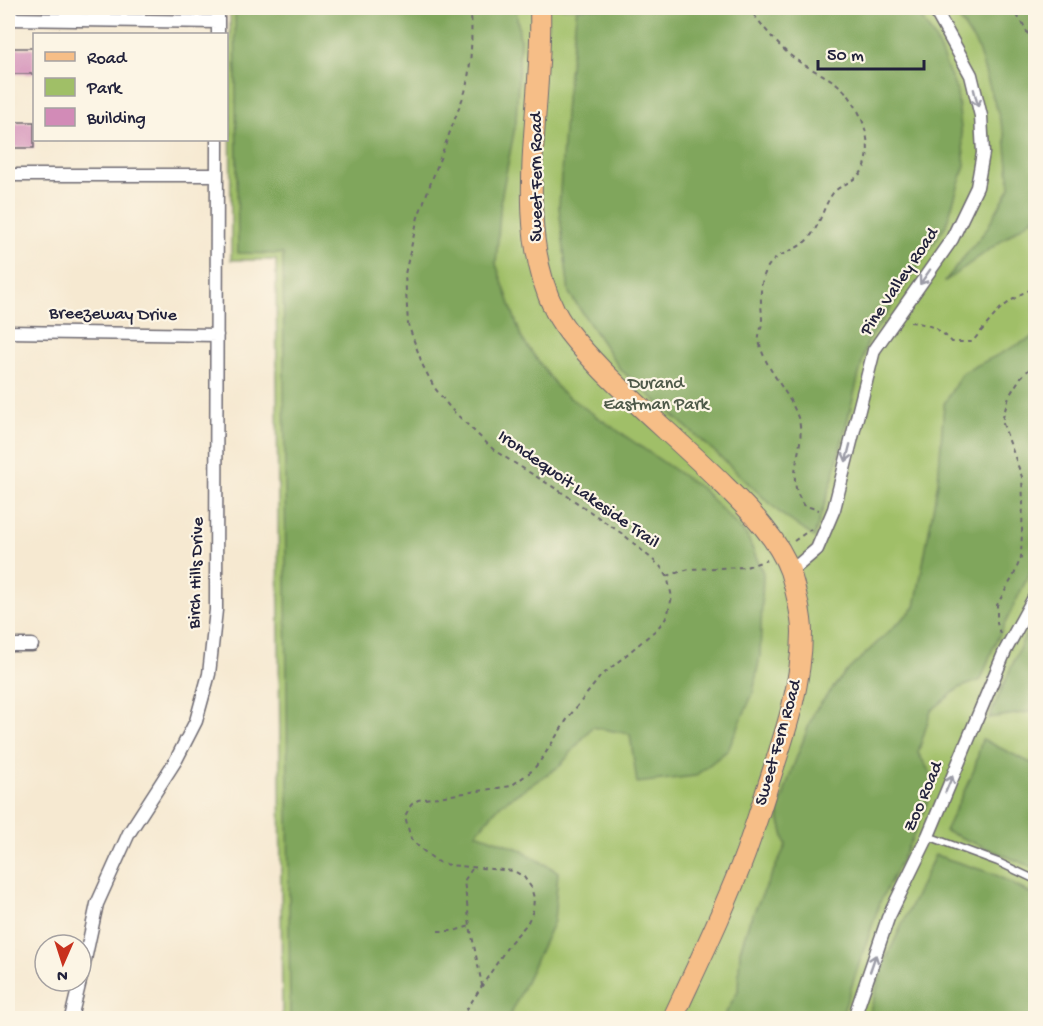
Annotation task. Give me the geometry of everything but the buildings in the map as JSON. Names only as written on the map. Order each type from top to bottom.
[{"type":"main road","name":"Sweet Fern Road","points":[[540,8],[541,37],[533,170],[533,223],[538,264],[555,312],[586,353],[643,411],[693,454],[747,508],[781,550],[790,572],[802,629],[800,666],[778,757],[745,854],[716,925],[673,1018]]},
{"type":"street","points":[[8,19],[218,28],[218,8]]},
{"type":"street","name":"Pine Valley Road","points":[[790,572],[817,549],[834,509],[874,350],[952,239],[977,187],[983,153],[981,116],[971,75],[933,8]]},
{"type":"street","name":"Birch Hills Drive","points":[[91,933],[97,904],[129,833],[176,760],[196,721],[209,674],[216,610],[218,141]]},
{"type":"street","points":[[8,175],[217,175]]},
{"type":"street","name":"Breezeway Drive","points":[[8,332],[217,335]]},
{"type":"street","name":"Zoo Road","points":[[854,1018],[888,918],[928,836],[1005,651],[1035,594]]},
{"type":"street","points":[[8,645],[33,645]]},
{"type":"street","name":"Birch Hills Drive","points":[[71,1018],[77,993]]},
{"type":"lane","points":[[928,836],[998,862],[1035,880]]},
{"type":"path","name":"Irondequoit Lakeside Trail","points":[[471,8],[472,39],[465,92],[418,217],[405,274],[408,324],[423,366],[434,387],[451,409],[495,451],[566,495],[624,535],[660,566],[667,576]]},
{"type":"path","points":[[748,8],[773,41],[792,57],[833,79],[845,90],[860,116],[866,135],[867,159],[860,174],[834,193],[806,242],[776,257],[765,271],[761,287],[762,324],[759,338],[764,354],[799,421],[801,440],[796,489],[803,505],[817,510],[834,509]]},
{"type":"path","points":[[1011,8],[1022,22],[1035,51]]},
{"type":"path","points":[[895,320],[928,324],[941,330],[952,342],[972,342],[999,309],[1035,287]]},
{"type":"path","points":[[1005,651],[997,623],[997,605],[1021,557],[1023,494],[1022,477],[1002,421],[1008,396],[1021,377],[1035,363]]},
{"type":"path","points":[[461,1018],[510,943],[526,924],[533,911],[534,898],[531,887],[524,877],[514,872],[472,869],[438,862],[411,839],[405,816],[411,805],[418,800],[511,786],[532,770],[568,717],[594,685],[657,629],[667,617],[672,597],[667,576],[689,569],[746,567],[764,562],[811,528]]},
{"type":"path","points":[[472,869],[464,882],[482,985]]},
{"type":"path","points":[[438,931],[454,931],[471,926]]},
{"type":"green space","name":"Durand Eastman Park","points":[[230,8],[1035,8],[1035,1018],[282,1018],[276,260],[231,260]]},
{"type":"green space","points":[[235,8],[516,8],[520,40],[516,122],[501,199],[496,264],[522,339],[560,391],[702,489],[747,536],[763,573],[760,656],[753,693],[728,750],[695,776],[637,783],[630,734],[592,727],[560,766],[500,805],[476,833],[519,849],[558,872],[554,921],[509,1018],[290,1018],[283,254],[238,253]]},
{"type":"green space","points":[[577,8],[915,8],[935,39],[957,92],[965,165],[946,225],[867,343],[833,477],[814,537],[781,514],[716,453],[620,369],[569,293],[559,207],[566,99]]},
{"type":"green space","points":[[952,8],[1035,8],[1036,216],[944,282],[986,230],[1010,187],[1005,136],[977,46]]},
{"type":"green space","points":[[1035,336],[1035,562],[993,648],[981,680],[959,688],[931,711],[918,753],[936,782],[912,839],[880,902],[841,1018],[723,1018],[738,991],[740,951],[749,922],[786,845],[778,813],[814,712],[844,674],[915,607],[938,482],[944,404],[962,373]]},
{"type":"green space","points":[[1034,615],[1035,711],[989,718]]},
{"type":"green space","points":[[982,739],[1035,765],[1035,868],[945,831],[974,770]]},
{"type":"green space","points":[[935,855],[994,874],[1035,896],[1035,1018],[868,1018],[884,963]]}]
